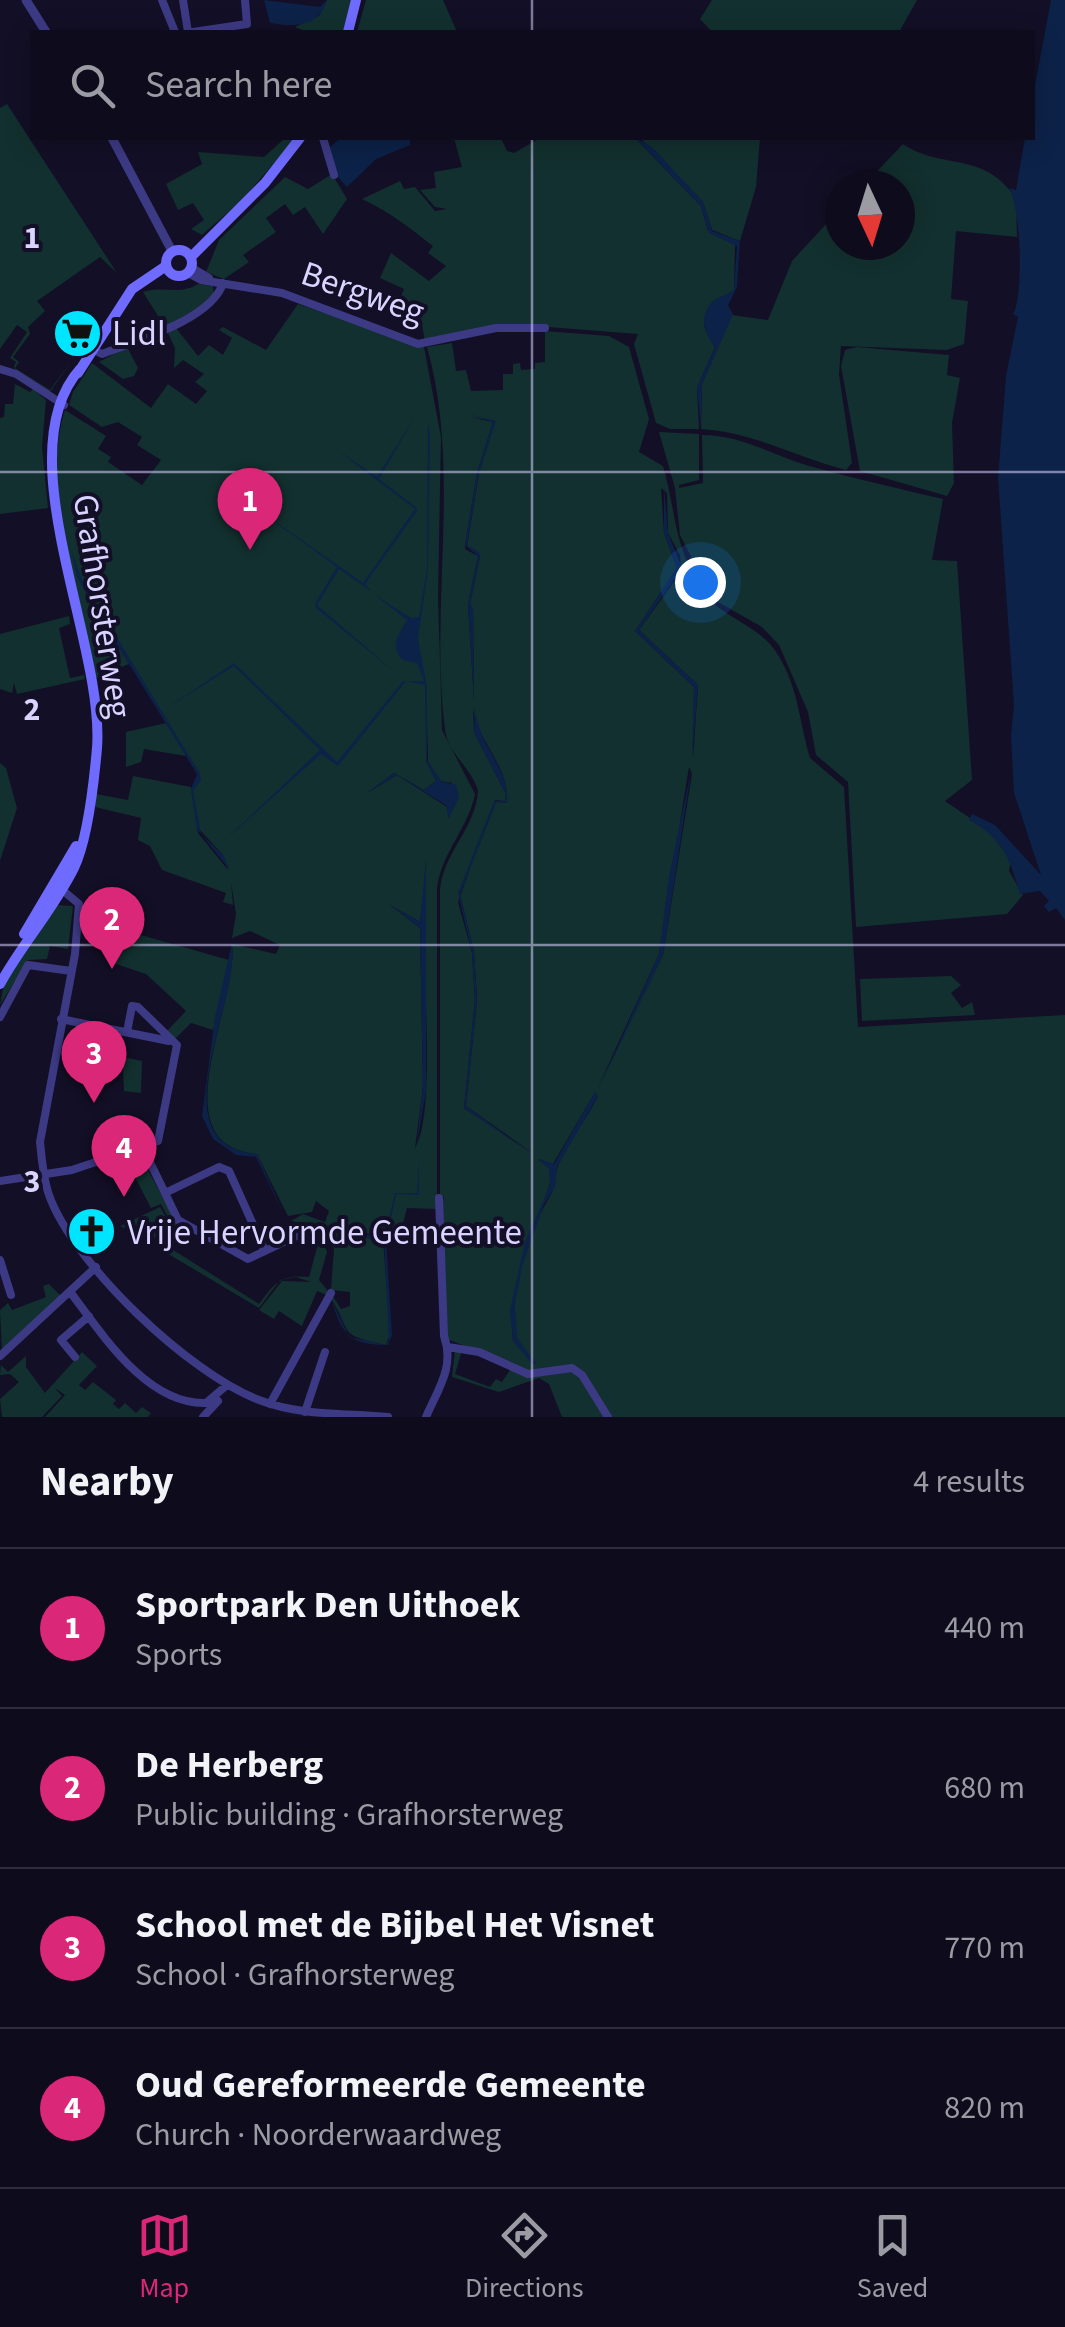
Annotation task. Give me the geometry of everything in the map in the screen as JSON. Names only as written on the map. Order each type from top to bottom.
[{"type":"main road","points":[[348,30],[356,0]]},
{"type":"main road","points":[[189,262],[172,252],[168,269],[177,276],[189,262],[216,229],[266,182],[298,140]]},
{"type":"main road","name":"Grafhorsterweg","points":[[0,984],[80,854],[94,780],[96,701],[64,547],[52,444],[61,404],[92,348],[129,296],[168,269]]},
{"type":"street","points":[[26,0],[45,30]]},
{"type":"street","points":[[162,0],[174,30]]},
{"type":"street","points":[[183,0],[190,30]]},
{"type":"street","points":[[204,30],[247,24],[245,0]]},
{"type":"street","points":[[113,140],[172,252]]},
{"type":"street","points":[[324,140],[334,175]]},
{"type":"street","name":"Bergweg","points":[[189,262],[213,281],[282,293],[418,344],[502,328],[545,328]]},
{"type":"street","points":[[92,348],[102,354],[163,331],[215,301],[223,282]]},
{"type":"street","points":[[0,370],[16,374],[61,404]]},
{"type":"street","points":[[58,887],[79,904],[72,971],[42,1117],[44,1172],[58,1215],[96,1267],[149,1324],[227,1385],[270,1404],[305,1412],[388,1417]]},
{"type":"street","points":[[0,1017],[28,965],[72,971]]},
{"type":"street","points":[[0,1181],[72,1170],[158,1141],[177,1046],[132,1006],[126,1032]]},
{"type":"street","points":[[62,1019],[169,1041]]},
{"type":"street","points":[[143,1148],[178,1220],[248,1258],[299,1235]]},
{"type":"street","points":[[165,1193],[225,1168],[266,1251]]},
{"type":"street","points":[[426,1417],[444,1381],[448,1347],[444,1336],[439,1198]]},
{"type":"street","points":[[0,1260],[11,1295]]},
{"type":"street","points":[[0,1356],[96,1267]]},
{"type":"street","points":[[71,1292],[120,1354],[170,1395],[199,1404],[216,1397],[227,1385]]},
{"type":"street","points":[[270,1404],[332,1292]]},
{"type":"street","points":[[76,1357],[62,1340],[89,1316]]},
{"type":"street","points":[[448,1347],[478,1352],[528,1374],[572,1368],[582,1375],[608,1417]]},
{"type":"street","points":[[305,1412],[324,1352]]},
{"type":"street","points":[[203,1417],[216,1403],[216,1397]]},
{"type":"green space","points":[[327,0],[353,0],[345,30],[295,27],[319,16]]},
{"type":"green space","points":[[366,0],[443,0],[456,30],[358,30]]},
{"type":"green space","points":[[712,0],[917,0],[900,30],[710,30],[700,19]]},
{"type":"green space","points":[[7,104],[117,273],[100,257],[37,301],[45,311],[28,327],[30,334],[13,357],[19,362],[15,368],[50,390],[73,359],[50,392],[16,372],[14,366],[16,362],[10,358],[27,332],[17,325],[0,349],[0,108]]},
{"type":"green space","points":[[283,140],[294,140],[241,201],[202,235],[191,229],[204,220],[193,203],[178,210],[166,184],[202,164],[198,152],[264,157]]},
{"type":"green space","points":[[455,140],[502,140],[507,151],[514,153],[537,140],[637,140],[701,206],[708,231],[735,243],[734,290],[709,306],[704,326],[715,347],[697,388],[699,429],[670,429],[656,423],[634,344],[638,334],[510,324],[425,342],[421,319],[394,312],[404,289],[380,278],[391,253],[429,281],[446,266],[428,253],[433,246],[362,199],[400,181],[404,189],[415,187],[435,211],[447,209],[435,207],[420,190],[436,188],[434,172],[462,167]]},
{"type":"green space","points":[[642,140],[760,140],[756,187],[740,241],[712,230],[703,202]]},
{"type":"green space","points":[[903,144],[933,157],[977,167],[1004,184],[1016,199],[1017,237],[956,231],[951,299],[968,301],[964,344],[947,350],[841,346],[839,374],[852,463],[846,470],[756,440],[701,429],[702,384],[732,315],[768,320],[792,261],[825,225],[825,260],[915,260],[915,170],[878,170]]},
{"type":"green space","points":[[332,174],[347,199],[323,234],[305,207],[293,215],[285,204],[266,218],[276,232],[243,255],[249,262],[224,279],[206,272],[219,240],[285,177],[308,189]]},
{"type":"green space","points":[[198,284],[213,286],[214,298],[165,327],[143,292],[184,289]]},
{"type":"green space","points":[[298,304],[424,347],[441,437],[438,596],[442,730],[475,794],[437,889],[437,1209],[407,1208],[399,1239],[387,1237],[394,1201],[384,1236],[291,1221],[303,1214],[325,1222],[329,1211],[316,1201],[312,1212],[288,1216],[257,1154],[228,1145],[212,1126],[207,1100],[210,1068],[231,970],[232,944],[276,954],[280,945],[250,931],[232,938],[236,914],[231,882],[233,905],[223,902],[226,893],[162,870],[150,846],[138,840],[141,818],[95,807],[96,794],[128,800],[133,776],[191,787],[198,833],[228,870],[223,855],[199,829],[193,791],[200,774],[85,591],[129,664],[96,678],[59,508],[58,440],[65,410],[106,436],[98,449],[111,457],[108,462],[142,485],[161,460],[137,445],[142,437],[118,422],[102,427],[69,405],[92,363],[151,408],[168,384],[196,404],[207,391],[195,382],[204,374],[183,360],[174,368],[175,348],[168,333],[176,328],[198,356],[209,345],[223,355],[232,338],[219,330],[223,327],[266,350]],"holes":[[[426,682],[428,762],[441,781],[452,783],[449,819],[447,807],[397,775],[367,793],[394,773],[424,790],[436,781],[426,761]],[[427,861],[426,1095],[415,1148],[423,1087],[420,928],[390,905],[420,922]]]},
{"type":"green space","points":[[545,331],[609,336],[629,347],[649,419],[639,452],[663,466],[679,539],[690,568],[714,604],[774,649],[793,688],[810,758],[844,787],[858,1027],[1065,1015],[1065,1417],[610,1417],[571,1365],[531,1372],[447,1339],[441,1208],[444,1197],[440,1194],[440,890],[447,864],[472,816],[478,790],[450,746],[445,730],[440,634],[442,441],[427,347],[452,343],[456,371],[466,370],[471,391],[503,390],[503,374],[513,374],[513,364],[520,363],[521,370],[535,369],[535,363],[545,362]],"holes":[[[469,417],[495,421],[479,473],[467,547],[480,556],[470,604],[474,700],[468,604],[478,556],[465,549],[465,545],[477,473],[493,422]],[[661,488],[667,493],[668,533],[680,555],[681,572],[639,630],[698,685],[693,759],[694,687],[635,631],[677,568],[664,533]],[[473,708],[504,779],[506,794],[474,732]],[[689,767],[692,774],[663,955],[598,1087],[659,954]],[[506,794],[506,803],[496,802],[472,862],[495,800],[505,801]],[[460,895],[474,952],[477,1000],[466,1106],[534,1154],[464,1108],[475,1000],[472,953],[458,902]],[[594,1094],[598,1096],[557,1167],[553,1190],[531,1236],[551,1180],[549,1168],[538,1159],[553,1164]],[[516,1288],[515,1326],[519,1344],[513,1341],[512,1319]]]},
{"type":"green space","points":[[127,347],[138,368],[134,376],[123,379],[99,362]]},
{"type":"green space","points":[[857,347],[949,355],[947,375],[960,378],[952,423],[954,483],[947,496],[860,471],[841,366],[845,350]]},
{"type":"green space","points":[[15,384],[30,392],[33,389],[46,400],[42,447],[48,508],[0,514],[0,418],[4,417],[5,404],[13,404]]},
{"type":"green space","points":[[659,432],[699,434],[699,480],[679,488],[703,483],[702,435],[730,438],[806,465],[943,499],[932,560],[957,561],[972,780],[945,801],[989,831],[1011,860],[1009,871],[1023,895],[1007,914],[856,927],[848,782],[816,755],[808,712],[779,645],[762,627],[718,602],[705,584],[680,535],[675,488]]},
{"type":"green space","points":[[69,616],[70,624],[59,628],[70,678],[84,675],[85,679],[17,694],[14,683],[12,693],[0,689],[0,634]]},
{"type":"green space","points":[[166,723],[186,756],[144,749],[141,762],[126,767],[126,732]]},
{"type":"green space","points":[[0,763],[6,768],[17,808],[0,861]]},
{"type":"green space","points":[[55,905],[73,906],[68,949],[50,946],[47,959],[28,960],[0,1005],[4,984]]},
{"type":"green space","points":[[123,930],[229,960],[213,1030],[191,1023],[175,1039],[167,1031],[186,1011],[146,974],[110,962]]},
{"type":"green space","points":[[951,976],[961,985],[951,993],[962,1008],[972,1002],[975,1015],[862,1021],[860,979]]},
{"type":"green space","points":[[119,1056],[142,1061],[141,1093],[124,1091],[123,1068],[117,1067]]},
{"type":"green space","points":[[143,1161],[179,1227],[162,1243],[259,1304],[278,1282],[259,1308],[165,1252],[155,1241],[173,1227],[161,1204],[151,1208],[136,1179],[123,1178],[118,1167]]},
{"type":"green space","points":[[160,1207],[171,1226],[151,1240],[120,1226]]},
{"type":"green space","points":[[297,1227],[383,1239],[390,1334],[386,1345],[352,1335],[345,1326],[330,1297],[341,1309],[350,1306],[350,1292],[331,1290],[334,1249],[324,1236],[299,1233],[270,1244],[268,1241]]},
{"type":"green space","points":[[303,1238],[322,1240],[327,1252],[319,1280],[328,1291],[327,1295],[317,1291],[302,1326],[306,1329],[279,1311],[274,1319],[259,1310],[282,1281],[311,1282],[296,1277],[284,1279],[299,1276],[309,1277],[318,1244]]},
{"type":"green space","points":[[49,1284],[62,1297],[2,1351],[0,1310],[8,1303],[12,1310],[46,1297],[43,1286]]},
{"type":"green space","points":[[455,1350],[462,1350],[455,1374],[490,1387],[496,1379],[502,1382],[510,1370],[572,1371],[587,1385],[605,1417],[562,1417],[549,1384],[539,1378],[499,1392],[452,1377]]},
{"type":"green space","points":[[82,1352],[97,1366],[79,1385],[85,1390],[93,1382],[116,1400],[113,1404],[119,1409],[125,1403],[136,1413],[142,1407],[151,1413],[148,1417],[45,1417],[65,1395],[55,1388],[62,1396],[42,1417],[2,1417],[0,1399],[19,1382],[10,1374],[0,1375],[1,1365],[8,1372],[26,1356],[26,1367],[45,1393]]},
{"type":"water","points":[[264,0],[320,7],[327,0],[312,21],[287,25],[270,23]]},
{"type":"water","points":[[1051,0],[1065,0],[1065,920],[1056,908],[1049,912],[1044,906],[1049,901],[1040,891],[1020,894],[1004,851],[990,834],[969,820],[972,814],[995,825],[1041,875],[1014,793],[1014,705],[998,478],[1020,272],[1016,213],[1009,188],[1016,190],[1025,140],[1035,140],[1035,85]]},
{"type":"water","points":[[339,140],[410,140],[410,145],[376,159],[347,187],[337,176],[330,147]]},
{"type":"water","points":[[637,140],[652,147],[703,202],[712,231],[740,241],[737,287],[728,305],[733,314],[702,384],[701,429],[697,388],[715,347],[706,331],[705,314],[712,302],[734,289],[737,246],[709,233],[701,206]]},
{"type":"water","points":[[468,414],[496,421],[479,473],[467,545],[480,556],[470,604],[474,700],[468,604],[478,556],[465,545],[477,473],[493,422]]},
{"type":"water","points":[[414,418],[379,479],[417,508],[417,511],[365,584],[371,591],[339,569],[317,605],[396,673],[316,608],[315,604],[337,567],[239,496],[363,583],[415,509],[337,450],[377,477]]},
{"type":"water","points":[[428,423],[428,569],[418,639],[427,687],[427,760],[441,781],[456,785],[459,798],[448,819],[447,806],[397,775],[367,793],[394,773],[424,790],[436,781],[426,761],[425,685],[406,681],[424,681],[417,663],[403,660],[396,649],[407,620],[375,595],[411,618],[419,617],[427,569]]},
{"type":"water","points":[[664,486],[668,533],[682,568],[639,630],[698,685],[692,759],[694,687],[635,631],[677,568],[664,533]]},
{"type":"water","points":[[72,552],[82,580],[200,774],[201,780],[193,791],[201,834],[191,789],[197,774],[89,599],[77,577]]},
{"type":"water","points":[[234,663],[337,762],[406,681],[338,766],[321,754],[222,843],[320,750],[234,666],[168,707]]},
{"type":"water","points":[[475,707],[481,733],[504,779],[507,791],[507,803],[496,802],[460,894],[474,952],[477,1000],[466,1106],[533,1155],[464,1108],[475,1000],[472,953],[458,893],[494,801],[505,801],[506,794],[474,732]]},
{"type":"water","points":[[692,766],[663,955],[599,1088],[659,954],[669,876]]},
{"type":"water","points":[[201,834],[223,855],[230,870]]},
{"type":"water","points":[[426,860],[426,1091],[416,1149],[423,1087],[420,928],[390,905],[420,922]]},
{"type":"water","points":[[232,943],[231,969],[210,1068],[207,1099],[211,1126],[227,1145],[257,1154],[285,1217],[256,1157],[236,1155],[213,1139],[202,1116],[215,1017]]},
{"type":"water","points":[[595,1092],[598,1096],[557,1167],[555,1187],[544,1204],[522,1267],[515,1304],[517,1338],[536,1363],[533,1365],[513,1341],[510,1310],[525,1242],[550,1185],[549,1168],[537,1159],[554,1164]]},
{"type":"water","points":[[419,1159],[419,1195],[396,1194],[386,1240],[392,1335],[388,1345],[389,1340],[384,1241],[297,1227],[385,1236],[395,1193],[417,1193]]},
{"type":"place","name":"Lidl","points":[[77,333]]},
{"type":"place","name":"Sportpark Den Uithoek","points":[[250,550]]},
{"type":"place","name":"De Herberg","points":[[112,969]]},
{"type":"place","name":"School met de Bijbel Het Visnet","points":[[94,1103]]},
{"type":"place","name":"Oud Gereformeerde Gemeente","points":[[124,1197]]},
{"type":"place","name":"Vrije Hervormde Gemeente","points":[[92,1232]]}]
